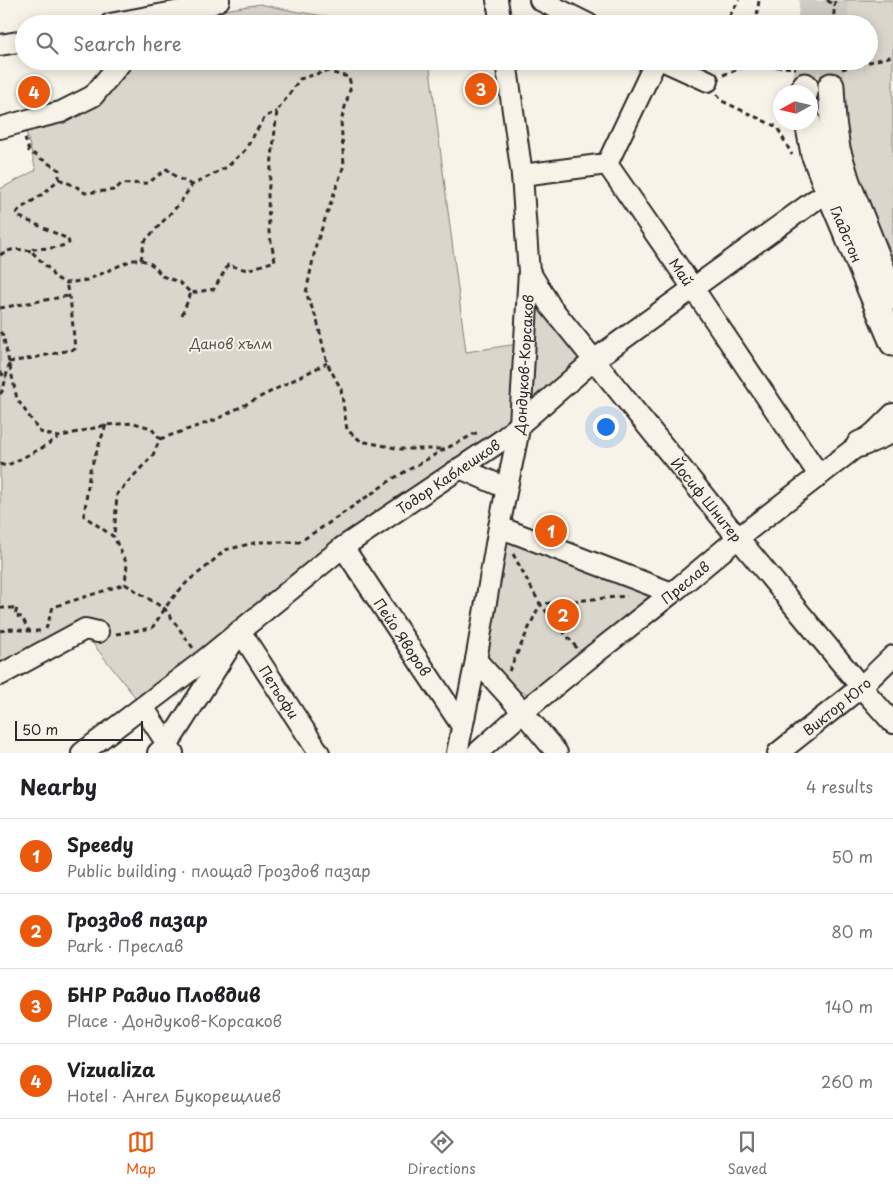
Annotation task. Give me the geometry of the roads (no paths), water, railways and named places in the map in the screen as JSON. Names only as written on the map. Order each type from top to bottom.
[{"type":"main road","name":"Гладстон","points":[[835,78],[833,121],[837,149],[847,182],[893,297]]},
{"type":"main road","name":"Гладстон","points":[[810,130],[814,154],[893,343]]},
{"type":"main road","points":[[860,444],[893,430]]},
{"type":"street","points":[[134,15],[156,7],[208,6],[218,0]]},
{"type":"street","points":[[497,0],[500,15]]},
{"type":"street","points":[[540,0],[570,15]]},
{"type":"street","points":[[0,45],[15,42]]},
{"type":"street","points":[[0,128],[32,118],[61,112],[93,96],[115,70]]},
{"type":"street","name":"Дондуков-Корсаков","points":[[457,753],[476,660],[506,488],[520,424],[529,271],[522,175],[507,70]]},
{"type":"street","points":[[522,175],[607,164],[652,70]]},
{"type":"street","points":[[684,70],[708,81]]},
{"type":"street","name":"Май","points":[[607,164],[819,475]]},
{"type":"street","name":"Тодор Каблешков","points":[[82,753],[203,661],[343,547],[502,440],[594,360],[815,200]]},
{"type":"street","name":"Йосиф Шнитер","points":[[529,271],[551,307],[861,688],[893,723]]},
{"type":"street","name":"Преслав","points":[[477,753],[523,712],[738,538],[875,432],[893,414]]},
{"type":"street","points":[[460,468],[506,488]]},
{"type":"street","points":[[499,527],[672,593]]},
{"type":"street","name":"Пейо Яворов","points":[[343,547],[462,726]]},
{"type":"street","points":[[0,675],[84,630],[98,632]]},
{"type":"street","points":[[143,707],[166,750],[240,631]]},
{"type":"street","name":"Петьофи","points":[[240,631],[320,753]]},
{"type":"street","name":"Виктор Юго","points":[[778,753],[861,688],[893,656]]},
{"type":"street","points":[[476,660],[557,753]]},
{"type":"tunnel","points":[[811,15],[812,0]]},
{"type":"tunnel","points":[[835,15],[836,0]]},
{"type":"tunnel","points":[[805,85],[806,70]]},
{"type":"tunnel","points":[[831,86],[832,70]]},
{"type":"place","name":"БНР Радио Пловдив","points":[[481,89]]},
{"type":"place","name":"Vizualiza","points":[[34,92]]},
{"type":"place","name":"Speedy","points":[[551,531]]},
{"type":"place","name":"Гроздов пазар","points":[[563,615]]},
{"type":"park label","name":"Данов хълм","points":[[231,343]]}]
